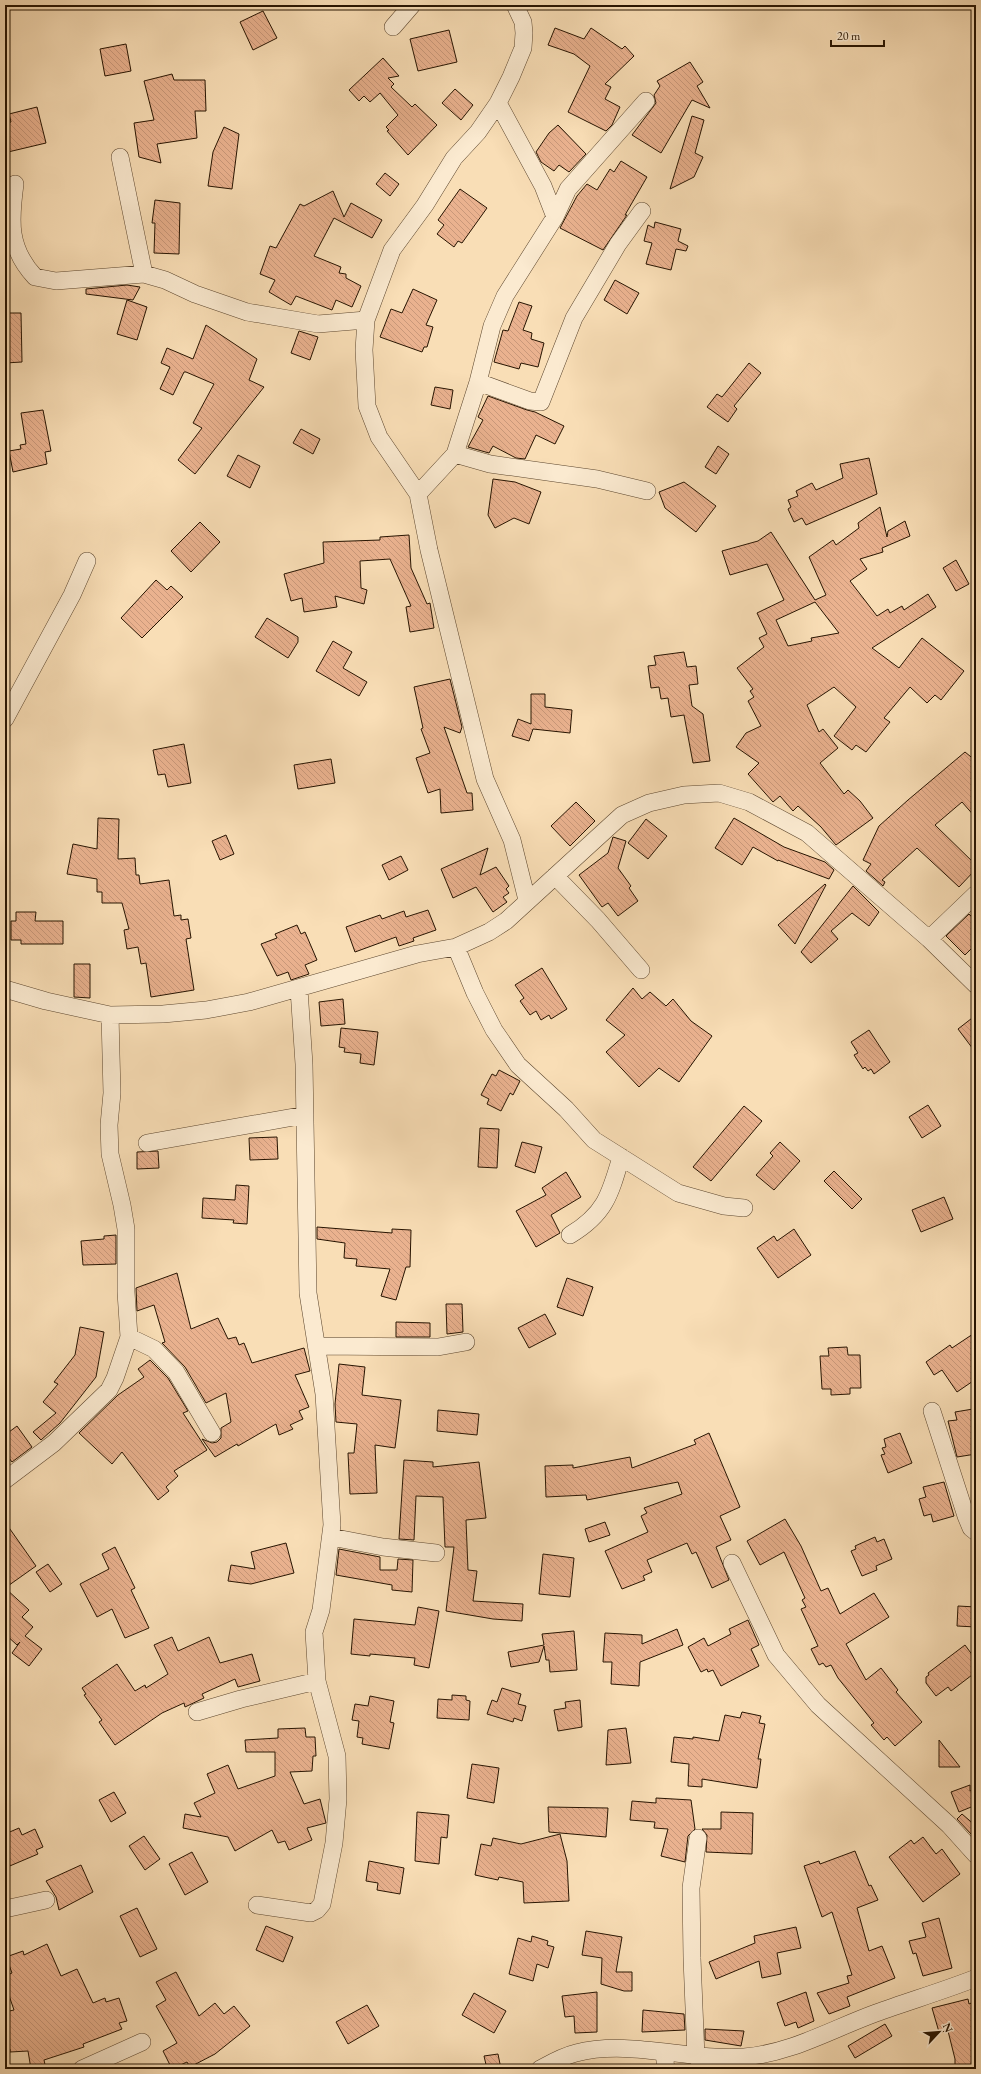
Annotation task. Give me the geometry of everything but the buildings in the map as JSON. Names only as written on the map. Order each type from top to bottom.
[{"type":"street","points":[[393,27],[412,5]]},
{"type":"street","points":[[515,5],[523,22],[523,48],[511,77],[498,103],[478,132],[454,158],[425,205],[392,250],[366,320],[364,350],[367,406],[379,437],[418,494],[429,550],[485,779],[512,840],[527,900]]},
{"type":"street","points":[[418,494],[455,454],[478,382],[492,326],[505,296],[555,217],[568,189],[646,101]]},
{"type":"street","points":[[498,103],[543,186],[555,217]]},
{"type":"street","points":[[120,157],[144,274]]},
{"type":"street","points":[[15,184],[11,217],[15,241],[22,260],[35,277],[56,281],[144,274],[164,280],[195,294],[247,312],[318,324],[366,320]]},
{"type":"street","points":[[478,382],[530,401],[541,402],[574,318],[618,244],[642,211]]},
{"type":"street","points":[[455,454],[490,464],[597,479],[647,491]]},
{"type":"street","points":[[5,719],[72,595],[86,561]]},
{"type":"street","points":[[5,989],[46,1001],[110,1015],[163,1014],[206,1010],[249,1002],[299,989],[410,956],[456,947],[489,932],[506,921],[527,900],[622,815],[649,803],[684,795],[719,792],[749,802],[807,833],[929,939],[976,985]]},
{"type":"street","points":[[554,876],[598,920],[641,970]]},
{"type":"street","points":[[929,939],[976,894]]},
{"type":"street","points":[[456,947],[475,993],[494,1030],[518,1065],[566,1110],[594,1140],[678,1193],[724,1206],[744,1208]]},
{"type":"street","points":[[257,1905],[311,1913],[317,1910],[322,1904],[334,1843],[338,1799],[337,1756],[317,1681],[314,1632],[321,1610],[331,1537],[325,1402],[308,1293],[305,1115],[299,989]]},
{"type":"street","points":[[5,1480],[54,1442],[109,1390],[116,1378],[129,1337],[126,1292],[126,1229],[110,1154],[109,1125],[112,1092],[110,1015]]},
{"type":"street","points":[[147,1143],[305,1115]]},
{"type":"street","points":[[570,1235],[586,1226],[603,1208],[613,1186],[621,1157]]},
{"type":"street","points":[[129,1337],[154,1349],[176,1372],[212,1433]]},
{"type":"street","points":[[317,1346],[438,1347],[466,1342]]},
{"type":"street","points":[[932,1411],[966,1516],[972,1528],[976,1532]]},
{"type":"street","points":[[331,1537],[383,1547],[436,1553]]},
{"type":"street","points":[[732,1563],[776,1655],[818,1705],[949,1825],[976,1855]]},
{"type":"street","points":[[197,1712],[241,1698],[317,1681]]},
{"type":"street","points":[[696,2057],[691,1888],[698,1838]]},
{"type":"street","points":[[5,1909],[46,1900]]},
{"type":"street","points":[[540,2069],[574,2053],[603,2048],[665,2061],[696,2057],[744,2057],[781,2051],[823,2036],[875,2013],[976,1978]]},
{"type":"street","points":[[82,2069],[142,2042]]}]
